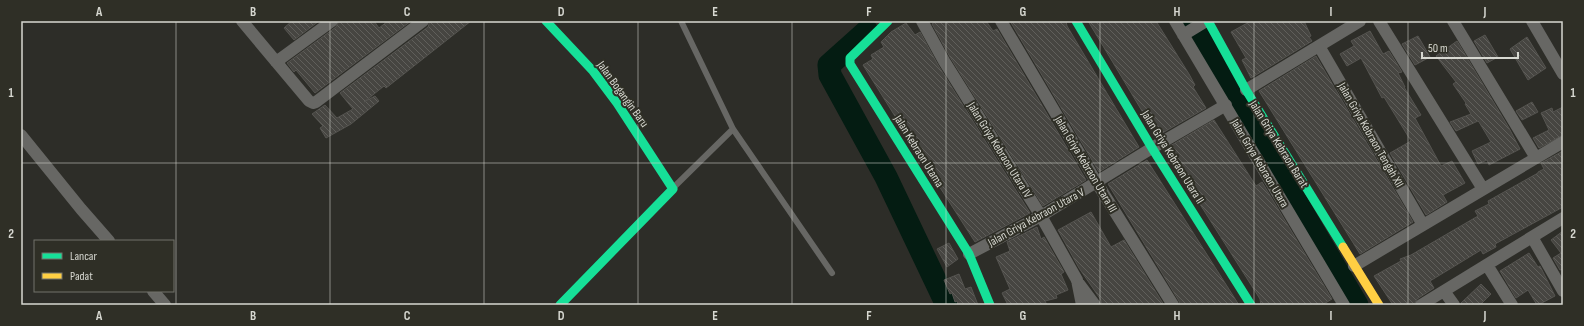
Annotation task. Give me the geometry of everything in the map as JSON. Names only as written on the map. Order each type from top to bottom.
[{"type":"street","points":[[243,21],[309,101],[313,103],[422,21]]},
{"type":"street","points":[[276,62],[332,21]]},
{"type":"street","name":"Jalan Bogangin Baru","points":[[546,21],[593,71],[636,130],[673,189]]},
{"type":"street","name":"Jalan Kebraon Utama","points":[[888,21],[850,58],[850,64],[969,254],[990,305]]},
{"type":"street","name":"Jalan Griya Kebraon Utara IV","points":[[922,21],[944,61],[1041,216],[1077,280],[1095,305]]},
{"type":"street","name":"Jalan Griya Kebraon Utara III","points":[[1001,21],[1097,183],[1173,305]]},
{"type":"street","name":"Jalan Griya Kebraon Utara II","points":[[1076,21],[1152,148],[1251,305]]},
{"type":"street","name":"Jalan Griya Kebraon Utara","points":[[1175,21],[1186,34],[1226,105],[1343,302]]},
{"type":"street","points":[[1246,90],[1360,21]]},
{"type":"street","points":[[1378,21],[1483,189]]},
{"type":"street","points":[[1453,21],[1536,158]]},
{"type":"street","points":[[1532,21],[1563,74]]},
{"type":"street","points":[[1186,34],[1205,22]]},
{"type":"street","name":"Jalan Griya Kebraon Barat","points":[[1205,22],[1379,305]]},
{"type":"street","name":"Jalan Griya Kebraon Tengah XII","points":[[1319,46],[1423,225]]},
{"type":"street","name":"Jalan Griya Kebraon Utara V","points":[[969,254],[1041,216],[1152,148],[1226,105]]},
{"type":"street","points":[[21,135],[108,240]]},
{"type":"street","points":[[1354,266],[1563,142]]},
{"type":"street","points":[[560,305],[673,189]]},
{"type":"street","points":[[1421,305],[1563,218]]},
{"type":"street","points":[[1532,237],[1563,291]]},
{"type":"street","points":[[1487,265],[1512,305]]},
{"type":"street","name":"Jalan Griya Kebraon Utara IV","points":[[1077,280],[1082,305]]},
{"type":"street","points":[[1444,290],[1454,305]]},
{"type":"street","points":[[154,292],[165,305]]},
{"type":"street","points":[[1330,305],[1343,302]]},
{"type":"lane","points":[[682,21],[733,129],[832,273]]},
{"type":"lane","points":[[673,189],[733,129]]},
{"type":"building","points":[[292,21],[319,21],[294,40],[284,28]]},
{"type":"building","points":[[339,21],[374,21],[379,28],[388,21],[411,21],[315,93],[296,70],[294,72],[287,63],[336,27]]},
{"type":"building","points":[[430,21],[471,21],[386,88],[384,86],[364,102],[375,96],[379,101],[351,124],[326,138],[320,128],[323,126],[312,114],[325,105],[337,118],[353,109],[340,93],[428,27]]},
{"type":"building","points":[[936,21],[986,21],[993,31],[997,29],[1086,180],[1043,206],[950,57],[932,24]]},
{"type":"building","points":[[1010,21],[1066,21],[1067,26],[1139,147],[1099,172]]},
{"type":"building","points":[[1088,21],[1156,21],[1189,74],[1195,85],[1193,87],[1206,108],[1157,136]]},
{"type":"building","points":[[1251,21],[1304,21],[1311,36],[1309,37],[1312,41],[1251,78],[1242,60],[1246,58],[1231,32]]},
{"type":"building","points":[[906,23],[915,35],[920,32],[938,65],[1030,213],[975,242],[939,186],[943,182],[927,158],[923,161],[863,65],[873,59],[871,55],[884,47],[881,42],[891,32]]},
{"type":"building","points":[[1370,31],[1383,54],[1389,51],[1402,72],[1398,73],[1404,87],[1421,115],[1415,118],[1441,166],[1452,161],[1465,183],[1443,195],[1447,202],[1426,215],[1390,153],[1411,141],[1384,97],[1382,98],[1361,58],[1347,66],[1340,54],[1354,46],[1351,41]]},
{"type":"building","points":[[1485,35],[1498,57],[1487,63],[1474,41]]},
{"type":"building","points":[[1418,36],[1430,57],[1415,65],[1402,44]]},
{"type":"building","points":[[1527,37],[1546,68],[1528,80],[1510,49]]},
{"type":"building","points":[[1457,41],[1520,149],[1489,165],[1487,160],[1478,164],[1472,151],[1491,142],[1479,122],[1478,121],[1456,131],[1450,122],[1471,114],[1465,104],[1466,103],[1453,84],[1456,82],[1436,56]]},
{"type":"building","points":[[1316,56],[1413,222],[1360,254],[1259,91]]},
{"type":"building","points":[[1532,102],[1538,112],[1522,120],[1516,111]]},
{"type":"building","points":[[1563,107],[1563,135],[1539,148],[1533,138],[1549,130],[1541,113],[1552,108],[1553,112]]},
{"type":"building","points":[[1214,120],[1256,186],[1262,182],[1332,299],[1322,305],[1261,305],[1260,299],[1165,149]]},
{"type":"building","points":[[1563,151],[1563,207],[1495,244],[1496,247],[1483,254],[1481,250],[1430,281],[1434,288],[1417,299],[1414,305],[1393,305],[1374,276],[1401,261],[1400,259],[1411,255],[1478,216],[1475,211],[1489,204],[1488,201],[1544,169],[1541,163]]},
{"type":"building","points":[[1147,160],[1239,305],[1180,305],[1108,184]]},
{"type":"building","points":[[1091,212],[1111,247],[1124,240],[1164,305],[1102,305],[1101,300],[1079,268],[1058,230]]},
{"type":"building","points":[[1037,227],[1041,239],[1044,237],[1064,272],[1061,274],[1068,290],[1056,295],[1057,298],[1045,301],[1047,305],[1008,305],[1002,293],[1010,289],[996,257],[1010,251],[1007,242]]},
{"type":"building","points":[[1563,231],[1563,269],[1560,270],[1553,258],[1561,253],[1551,240]]},
{"type":"building","points":[[949,243],[958,259],[947,267],[937,249]]},
{"type":"building","points":[[1529,253],[1538,267],[1540,266],[1555,296],[1538,305],[1528,290],[1516,298],[1500,271]]},
{"type":"building","points":[[959,274],[965,289],[971,287],[978,305],[958,305],[957,301],[955,302],[952,293],[950,294],[944,280]]},
{"type":"building","points":[[1481,284],[1491,294],[1480,305],[1461,305],[1461,303]]},
{"type":"waterway","points":[[1190,21],[1357,305]]},
{"type":"waterway","points":[[867,31],[829,65],[830,75],[886,177],[947,305]]},
{"type":"traffic: fast","points":[[546,21],[593,71],[617,103],[673,189],[560,305]]},
{"type":"traffic: fast","points":[[888,21],[850,58],[850,64],[969,254],[990,305]]},
{"type":"traffic: fast","points":[[1076,21],[1152,148],[1251,305]]},
{"type":"traffic: fast","points":[[1208,21],[1246,90],[1343,247]]},
{"type":"traffic: slow","points":[[1343,247],[1379,305]]}]
